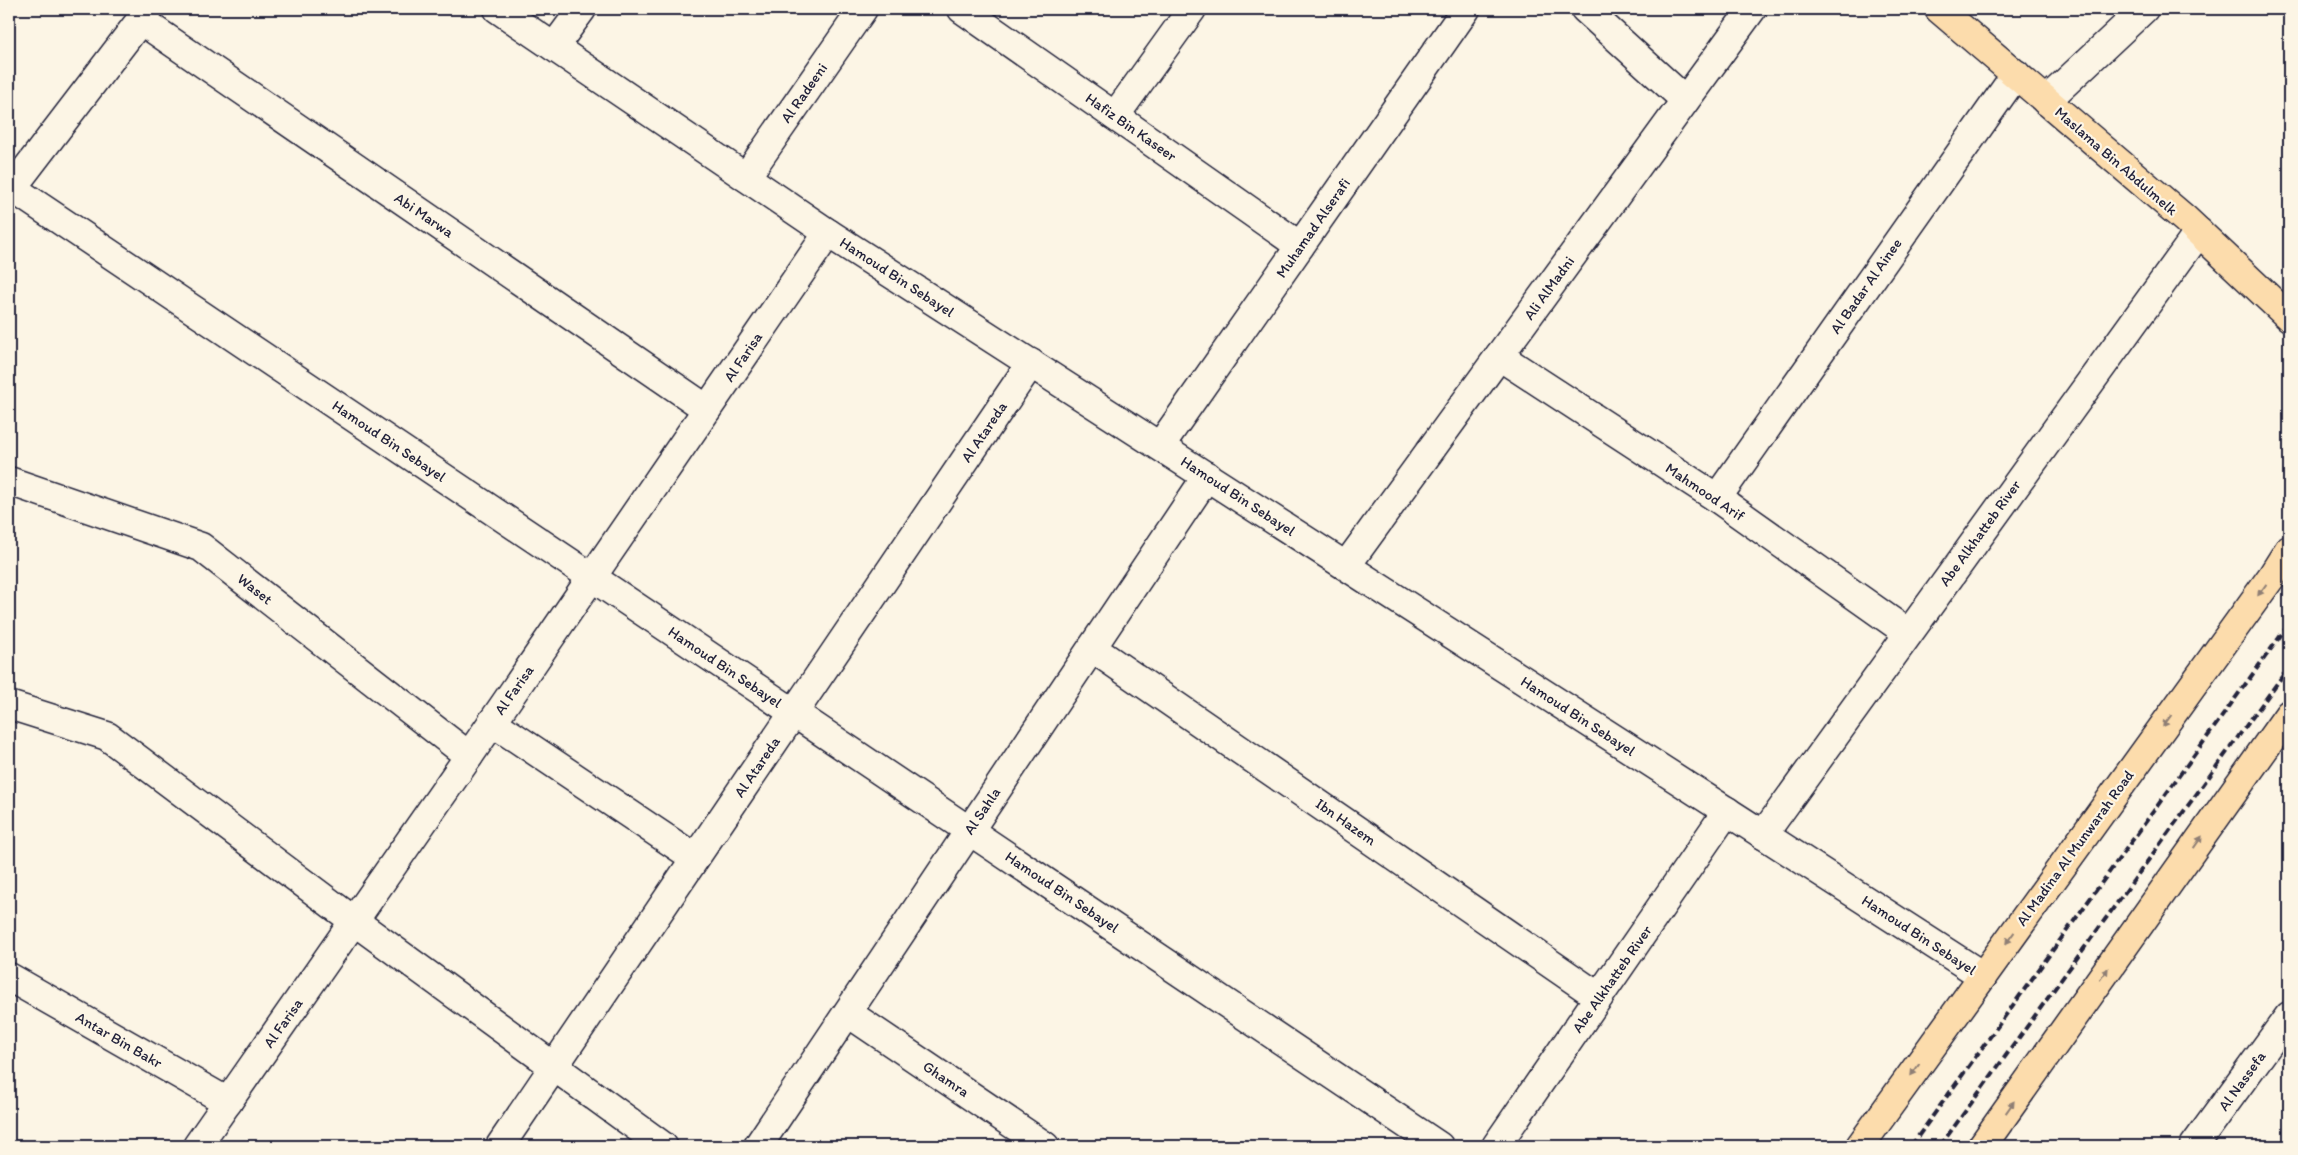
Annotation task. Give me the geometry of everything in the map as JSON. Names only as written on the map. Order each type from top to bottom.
[{"type":"main road","name":"Maslama Bin Abdulmelk","points":[[1939,9],[2199,232],[2289,317]]},
{"type":"main road","name":"Al Madina Al Munwarah Road","points":[[1860,1146],[2272,576],[2289,549]]},
{"type":"main road","points":[[1982,1146],[2289,714]]},
{"type":"street","name":"Hamoud Bin Sebayel","points":[[498,9],[828,233],[1983,976]]},
{"type":"street","points":[[554,47],[582,9]]},
{"type":"street","name":"Al Radeeni","points":[[746,177],[863,9]]},
{"type":"street","name":"Hafiz Bin Kaseer","points":[[962,9],[1300,246]]},
{"type":"street","points":[[1115,116],[1192,9]]},
{"type":"street","name":"Muhamad Alserafi","points":[[1160,446],[1466,9]]},
{"type":"street","points":[[1585,9],[1685,100]]},
{"type":"street","name":"Ali AlMadni","points":[[1346,566],[1752,9]]},
{"type":"street","points":[[2046,101],[2144,9]]},
{"type":"street","points":[[10,190],[144,14]]},
{"type":"street","name":"Abi Marwa","points":[[144,14],[708,409]]},
{"type":"street","name":"Al Badar Al Ainee","points":[[1717,498],[2016,74]]},
{"type":"street","name":"Hamoud Bin Sebayel","points":[[10,190],[970,830],[1439,1146]]},
{"type":"street","name":"Abe Alkhatteb River","points":[[1763,834],[2199,232]]},
{"type":"street","name":"Al Farisa","points":[[197,1146],[469,756],[828,233]]},
{"type":"street","name":"Mahmood Arif","points":[[1499,356],[1717,498],[1908,633]]},
{"type":"street","name":"Al Atareda","points":[[500,1146],[1031,363]]},
{"type":"street","name":"Al Sahla","points":[[758,1146],[1207,476]]},
{"type":"street","name":"Waset","points":[[9,481],[201,547],[469,756]]},
{"type":"street","name":"Ibn Hazem","points":[[1092,648],[1600,997]]},
{"type":"street","points":[[9,705],[107,736],[354,921],[663,1146]]},
{"type":"street","points":[[492,722],[696,858]]},
{"type":"street","name":"Abe Alkhatteb River","points":[[1496,1146],[1727,811]]},
{"type":"street","name":"Antar Bin Bakr","points":[[9,977],[228,1102]]},
{"type":"street","name":"Ghamra","points":[[848,1012],[1045,1146]]},
{"type":"street","name":"Al Nassefa","points":[[2194,1146],[2289,1016]]},
{"type":"railway","points":[[1911,1146],[2289,624]]},
{"type":"railway","points":[[1940,1146],[2289,667]]}]
